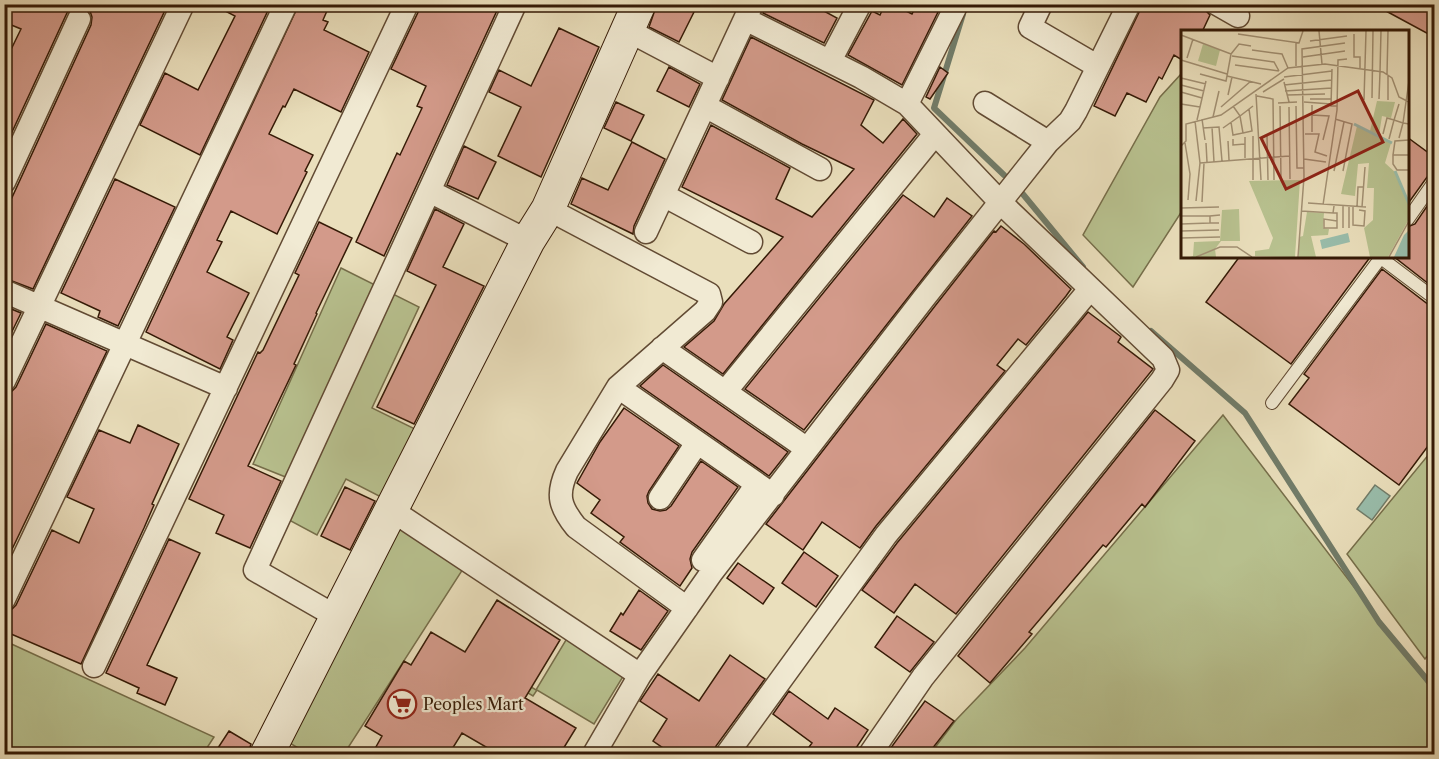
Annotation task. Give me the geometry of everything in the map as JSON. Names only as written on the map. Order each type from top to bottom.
[{"type":"street","points":[[4,381],[183,4]]},
{"type":"street","points":[[4,599],[286,4]]},
{"type":"street","points":[[94,666],[407,4]]},
{"type":"street","points":[[337,617],[255,570],[515,4]]},
{"type":"street","points":[[830,61],[860,4]]},
{"type":"street","points":[[907,104],[957,4]]},
{"type":"street","points":[[1041,4],[1030,27],[1097,66]]},
{"type":"street","points":[[594,754],[681,604],[712,572],[765,490],[806,448],[1048,142],[1070,121],[1129,4]]},
{"type":"street","points":[[1217,4],[1238,16]]},
{"type":"street","points":[[646,232],[748,12],[907,104],[1001,203],[1163,358],[1168,370],[1166,375],[922,677],[870,754]]},
{"type":"street","points":[[267,754],[528,241],[548,209],[633,17],[718,78]]},
{"type":"street","points":[[4,182],[79,19]]},
{"type":"street","points":[[985,103],[1048,142]]},
{"type":"street","points":[[705,106],[820,169]]},
{"type":"street","points":[[725,392],[935,134]]},
{"type":"street","points":[[429,191],[528,241]]},
{"type":"street","points":[[663,195],[751,242]]},
{"type":"street","points":[[548,209],[709,294],[711,302],[705,311],[618,387],[567,471],[561,485],[561,499],[565,514],[576,527],[681,604]]},
{"type":"street","points":[[727,754],[886,535],[1090,289]]},
{"type":"street","points":[[4,291],[226,388]]},
{"type":"street","points":[[662,348],[806,448]]},
{"type":"street","points":[[618,387],[765,490]]},
{"type":"street","points":[[660,498],[697,443]]},
{"type":"street","points":[[390,509],[640,675]]},
{"type":"lane","points":[[1409,216],[1434,182]]},
{"type":"lane","points":[[1272,403],[1381,258]]},
{"type":"lane","points":[[1383,258],[1434,298]]},
{"type":"shaded area","points":[[1181,74],[1181,213],[1133,287],[1083,235],[1160,97]]},
{"type":"shaded area","points":[[341,268],[419,307],[372,408],[415,429],[381,497],[346,479],[317,535],[274,512],[288,478],[253,464]]},
{"type":"shaded area","points":[[1223,415],[1434,692],[1434,754],[930,754],[956,720],[1025,648]]},
{"type":"shaded area","points":[[1434,448],[1434,647],[1425,659],[1347,554]]},
{"type":"shaded area","points":[[1375,485],[1390,496],[1372,520],[1357,509]]},
{"type":"shaded area","points":[[393,520],[463,569],[344,754],[308,754],[288,742]]},
{"type":"shaded area","points":[[569,635],[627,670],[594,724],[537,690],[533,696],[465,655],[469,649],[536,690]]},
{"type":"shaded area","points":[[5,641],[214,737],[203,754],[5,754]]},
{"type":"building","points":[[4,4],[168,4],[33,289],[4,278],[4,215],[91,25],[92,17],[90,11],[84,7],[77,6],[67,13],[6,145],[4,144],[4,64],[21,29],[4,22]]},
{"type":"building","points":[[212,4],[271,4],[200,155],[140,125],[165,73],[198,90],[235,16]]},
{"type":"building","points":[[299,4],[330,4],[323,20],[328,22],[324,30],[369,52],[341,112],[294,89],[285,107],[283,106],[269,134],[313,155],[277,234],[231,211],[217,240],[222,242],[207,272],[249,293],[227,337],[233,340],[220,369],[146,332]]},
{"type":"building","points":[[422,4],[500,4],[384,256],[356,242],[397,153],[400,155],[422,108],[417,106],[426,86],[391,69]]},
{"type":"building","points":[[657,4],[698,4],[679,42],[649,27]]},
{"type":"building","points":[[765,4],[811,4],[837,18],[824,43],[763,13]]},
{"type":"building","points":[[885,4],[892,4],[912,14],[917,4],[942,4],[902,85],[848,55],[872,11],[880,15]]},
{"type":"building","points":[[1143,4],[1204,4],[1205,10],[1210,15],[1203,30],[1181,30],[1181,59],[1174,55],[1162,79],[1159,77],[1146,102],[1127,93],[1115,116],[1094,106]]},
{"type":"building","points":[[1373,4],[1434,4],[1434,37]]},
{"type":"building","points":[[559,28],[599,47],[541,177],[498,156],[521,107],[489,92],[499,70],[531,86]]},
{"type":"building","points":[[751,37],[874,100],[861,125],[883,143],[903,119],[917,134],[723,374],[684,347],[714,321],[724,304],[783,237],[682,187],[711,125],[790,168],[776,199],[812,217],[854,169],[802,144],[722,100]]},
{"type":"building","points":[[669,67],[700,84],[689,107],[657,91]]},
{"type":"building","points":[[940,67],[948,73],[930,99],[926,97]]},
{"type":"building","points":[[616,102],[644,115],[631,141],[604,128]]},
{"type":"building","points":[[1409,138],[1434,157],[1434,174],[1427,177],[1409,202]]},
{"type":"building","points":[[632,142],[665,159],[634,226],[633,234],[571,204],[582,178],[608,190]]},
{"type":"building","points":[[464,146],[496,162],[478,199],[447,185]]},
{"type":"building","points":[[115,179],[175,207],[118,326],[98,317],[100,311],[61,293]]},
{"type":"building","points":[[903,195],[934,217],[947,198],[972,216],[804,430],[745,389]]},
{"type":"building","points":[[1434,196],[1434,288],[1396,258],[1409,258],[1409,226],[1415,224]]},
{"type":"building","points":[[435,209],[464,224],[443,267],[484,286],[414,424],[377,407],[436,285],[407,271]]},
{"type":"building","points":[[319,222],[352,238],[248,466],[281,481],[250,548],[216,533],[224,515],[189,499],[258,352],[263,350],[299,275],[295,273]]},
{"type":"building","points":[[1001,226],[1024,244],[1071,289],[1026,345],[1018,339],[997,365],[1005,371],[860,548],[822,522],[803,550],[766,524],[994,231],[996,232]]},
{"type":"building","points":[[1239,258],[1370,258],[1291,364],[1206,302]]},
{"type":"building","points":[[1382,269],[1429,305],[1434,306],[1434,438],[1399,485],[1289,404],[1309,378],[1304,374]]},
{"type":"building","points":[[4,306],[21,313],[4,348]]},
{"type":"building","points":[[1088,312],[1120,336],[1118,342],[1153,369],[956,614],[915,584],[894,613],[862,590],[897,543]]},
{"type":"building","points":[[46,324],[107,351],[4,566],[4,394],[16,387]]},
{"type":"building","points":[[663,365],[788,452],[769,476],[640,386]]},
{"type":"building","points":[[624,408],[679,446],[649,491],[648,503],[652,509],[660,511],[671,506],[701,461],[738,487],[692,552],[690,559],[692,568],[680,586],[620,542],[624,537],[591,513],[600,500],[577,483],[600,442]]},
{"type":"building","points":[[1155,410],[1195,441],[1145,507],[1142,504],[1106,547],[1103,545],[1029,632],[1032,634],[990,683],[958,656]]},
{"type":"building","points":[[138,425],[179,444],[152,504],[154,505],[144,528],[81,664],[4,631],[4,612],[16,605],[52,530],[79,543],[94,509],[67,497],[99,430],[130,443]]},
{"type":"building","points":[[345,487],[375,501],[350,550],[321,536]]},
{"type":"building","points":[[169,539],[200,553],[147,665],[177,678],[165,705],[137,693],[139,688],[106,673]]},
{"type":"building","points":[[804,552],[838,576],[816,607],[782,583]]},
{"type":"building","points":[[738,563],[774,588],[763,604],[727,578]]},
{"type":"building","points":[[639,590],[668,611],[641,650],[610,631]]},
{"type":"building","points":[[497,600],[560,640],[525,698],[576,728],[560,754],[498,754],[462,733],[449,754],[372,754],[382,736],[365,726],[404,661],[411,665],[431,632],[465,652]]},
{"type":"building","points":[[897,616],[934,642],[910,672],[875,647]]},
{"type":"building","points":[[730,655],[765,679],[716,746],[714,754],[658,754],[663,748],[653,741],[667,719],[640,701],[658,674],[699,701]]},
{"type":"building","points":[[789,691],[828,719],[835,708],[868,730],[852,754],[804,754],[812,743],[773,714]]},
{"type":"building","points":[[925,701],[954,721],[928,754],[898,754],[890,749]]},
{"type":"building","points":[[229,731],[251,744],[248,754],[214,754]]},
{"type":"waterway","points":[[963,14],[934,108],[1004,175]]},
{"type":"waterway","points":[[1022,193],[1083,267]]},
{"type":"waterway","points":[[1151,331],[1245,413],[1379,622],[1434,688]]},
{"type":"place","name":"Peoples Mart","points":[[402,704]]}]
